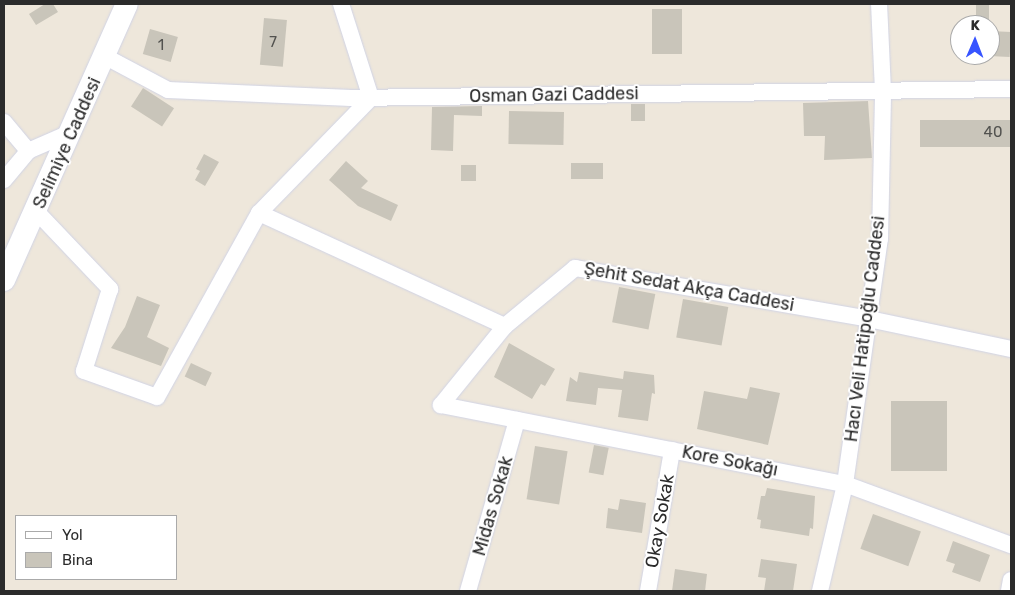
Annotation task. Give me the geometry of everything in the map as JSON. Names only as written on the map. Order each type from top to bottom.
[{"type":"street","name":"Selimiye Caddesi","points":[[4,280],[106,56],[127,4]]},
{"type":"street","points":[[36,211],[110,289],[84,371],[157,397],[259,214],[371,98],[340,4]]},
{"type":"street","name":"Hacı Veli Hatipoğlu Caddesi","points":[[820,591],[845,484],[880,239],[883,91],[879,4]]},
{"type":"street","name":"Osman Gazi Caddesi","points":[[106,56],[168,90],[371,98],[1011,89]]},
{"type":"street","points":[[4,122],[28,151]]},
{"type":"street","points":[[4,180],[28,151],[72,132]]},
{"type":"street","points":[[259,214],[505,326]]},
{"type":"street","name":"Şehit Sedat Akça Caddesi","points":[[441,405],[505,326],[576,268],[868,319],[1011,349]]},
{"type":"street","name":"Kore Sokağı","points":[[441,405],[845,484],[1011,545]]},
{"type":"street","name":"Midas Sokak","points":[[468,591],[517,420]]},
{"type":"street","name":"Okay Sokak","points":[[648,591],[672,450]]},
{"type":"street","points":[[1009,591],[1011,580]]},
{"type":"building","points":[[45,4],[53,4],[58,12],[36,25],[29,14]]},
{"type":"building","points":[[976,4],[989,4],[989,15],[976,15]]},
{"type":"building","points":[[652,9],[682,9],[682,54],[652,54]]},
{"type":"building","points":[[264,18],[287,20],[283,67],[260,65]]},
{"type":"building","points":[[150,29],[178,37],[171,62],[143,54]]},
{"type":"building","points":[[1000,32],[1011,32],[1010,57],[1000,57]]},
{"type":"building","points":[[143,88],[174,108],[162,127],[131,106]]},
{"type":"building","points":[[868,101],[872,158],[824,160],[825,136],[804,136],[803,103]]},
{"type":"building","points":[[631,104],[645,104],[645,121],[631,121]]},
{"type":"building","points":[[482,106],[482,116],[454,115],[453,151],[431,150],[432,107]]},
{"type":"building","points":[[509,111],[564,112],[563,145],[508,144]]},
{"type":"building","points":[[920,120],[1011,120],[1011,147],[920,147]]},
{"type":"building","points":[[204,154],[219,162],[205,186],[195,180],[200,171],[196,169]]},
{"type":"building","points":[[346,161],[368,181],[361,188],[398,205],[391,221],[358,206],[329,180]]},
{"type":"building","points":[[571,163],[603,163],[603,179],[571,179]]},
{"type":"building","points":[[461,165],[476,165],[476,181],[461,181]]},
{"type":"building","points":[[619,287],[655,294],[648,329],[612,322]]},
{"type":"building","points":[[137,296],[160,305],[147,337],[169,348],[161,366],[111,348],[125,327]]},
{"type":"building","points":[[683,299],[728,307],[722,345],[676,337]]},
{"type":"building","points":[[509,343],[555,369],[545,386],[541,384],[532,399],[494,377]]},
{"type":"building","points":[[191,363],[212,373],[206,386],[185,377]]},
{"type":"building","points":[[624,371],[654,375],[655,394],[652,393],[648,421],[618,417],[622,390],[598,388],[596,405],[566,401],[570,377],[577,382],[579,372],[623,379]]},
{"type":"building","points":[[750,387],[780,393],[768,445],[697,429],[704,391],[747,399]]},
{"type":"building","points":[[891,401],[947,401],[947,471],[891,471]]},
{"type":"building","points":[[594,445],[609,448],[603,475],[589,472]]},
{"type":"building","points":[[535,446],[568,451],[559,504],[527,499]]},
{"type":"building","points":[[767,488],[815,496],[813,529],[810,528],[809,536],[760,528],[761,520],[757,519],[761,496],[765,496]]},
{"type":"building","points":[[620,499],[646,503],[642,533],[606,528],[608,508],[618,510]]},
{"type":"building","points":[[873,514],[921,531],[908,566],[860,549]]},
{"type":"building","points":[[953,541],[990,555],[980,582],[952,572],[955,564],[946,561]]},
{"type":"building","points":[[761,559],[797,564],[793,591],[764,591],[766,578],[758,577]]},
{"type":"building","points":[[675,569],[707,574],[705,591],[672,591]]}]
